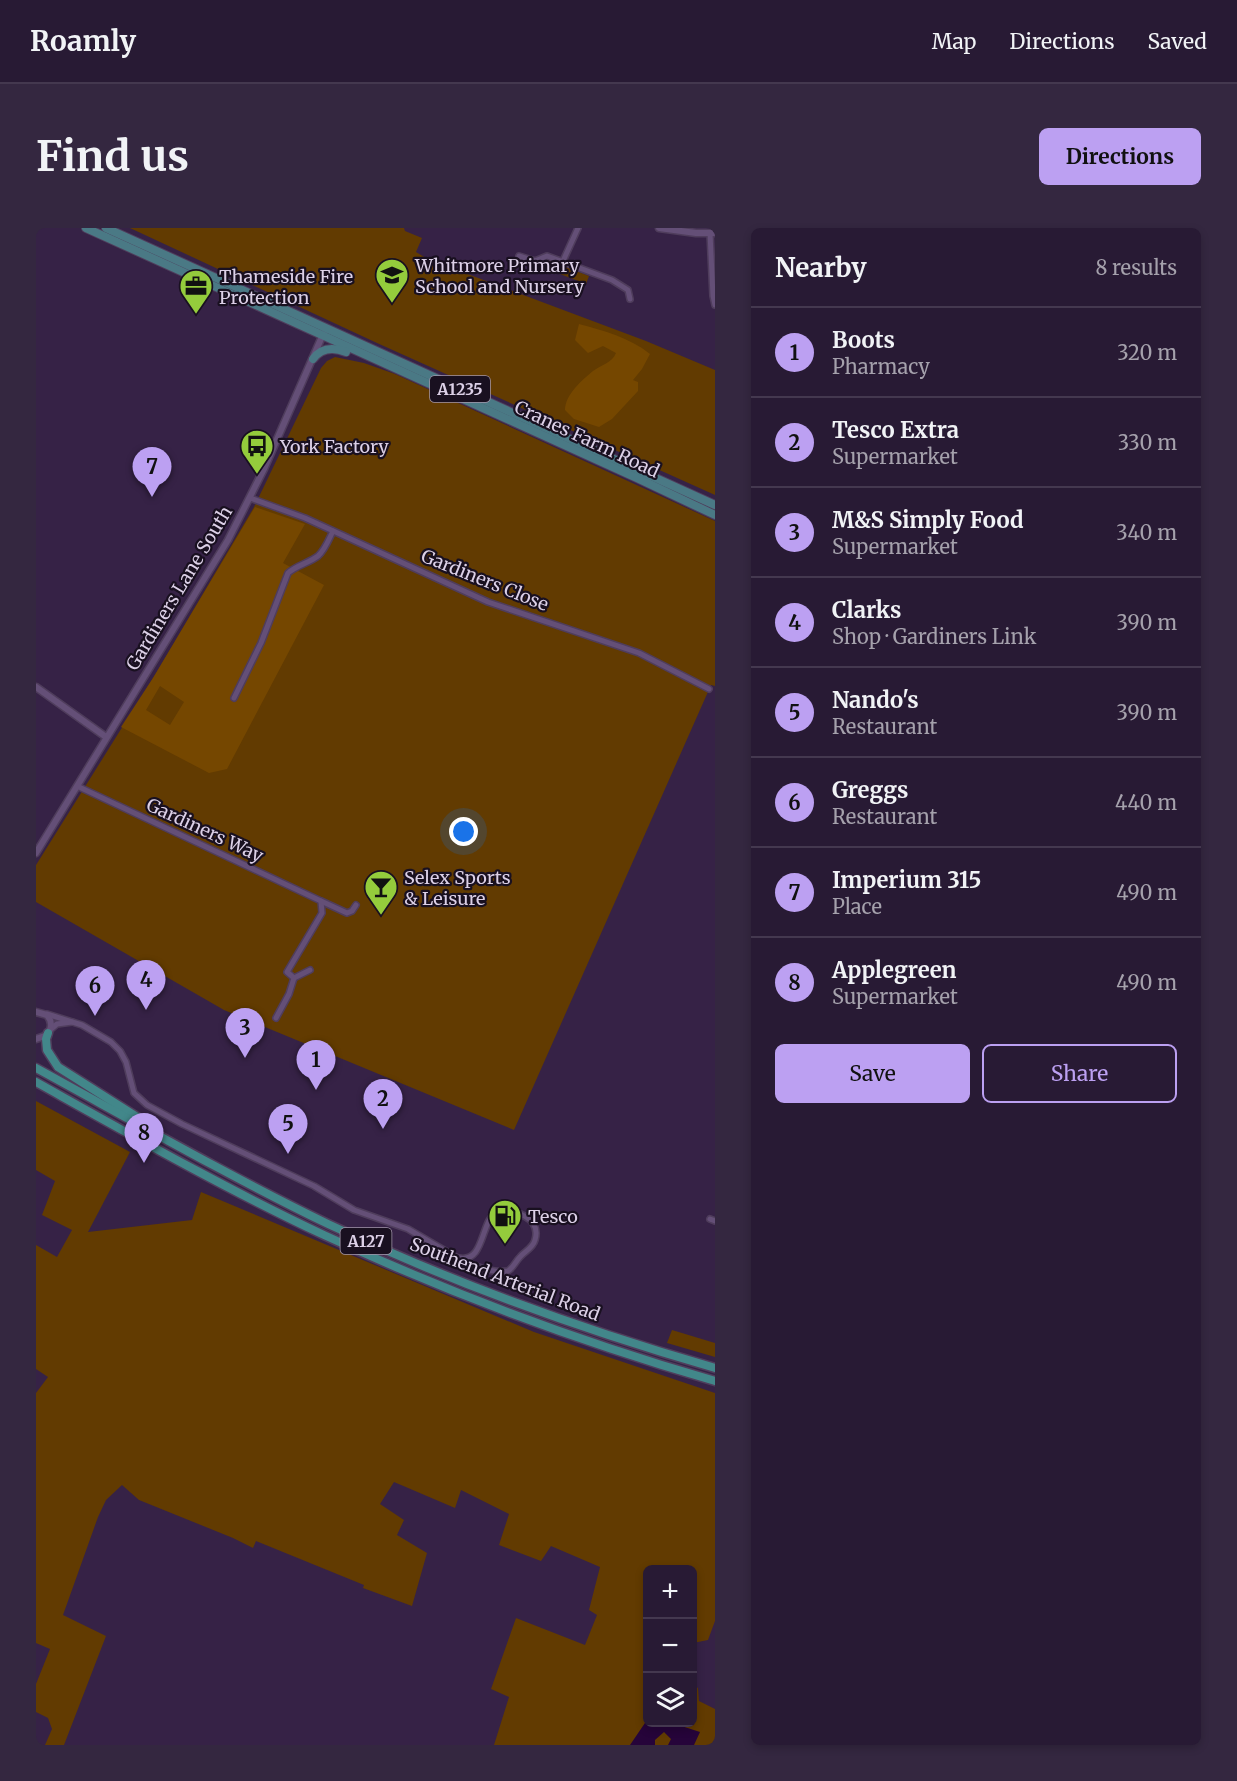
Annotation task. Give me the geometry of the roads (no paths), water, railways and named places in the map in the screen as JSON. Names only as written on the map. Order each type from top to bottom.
[{"type":"highway","name":"A127","points":[[48,1033],[47,1050],[53,1061],[64,1072],[235,1178]]},
{"type":"highway","name":"Southend Arterial Road","points":[[36,1068],[235,1178],[330,1225],[439,1273],[590,1330],[715,1368]]},
{"type":"highway","name":"Southend Arterial Road","points":[[36,1082],[229,1188],[325,1235],[435,1284],[583,1340],[715,1381]]},
{"type":"main road","name":"Cranes Farm Road","points":[[86,228],[715,505]]},
{"type":"main road","name":"Cranes Farm Road","points":[[106,228],[283,314]]},
{"type":"main road","name":"Cranes Farm Road","points":[[324,332],[387,364],[715,515]]},
{"type":"main road","name":"A1235","points":[[313,359],[323,350],[334,348],[387,364]]},
{"type":"street","points":[[564,261],[578,228]]},
{"type":"street","points":[[659,228],[713,233],[715,305]]},
{"type":"street","points":[[519,256],[535,261],[547,256],[564,261],[618,283],[628,290],[630,299]]},
{"type":"street","name":"Gardiners Lane South","points":[[36,853],[228,540],[250,498],[324,332]]},
{"type":"street","name":"Gardiners Close","points":[[250,498],[305,518],[488,602],[639,653],[709,689]]},
{"type":"street","points":[[234,698],[261,644],[288,573],[317,557],[333,531]]},
{"type":"street","points":[[36,687],[106,737]]},
{"type":"street","name":"Gardiners Way","points":[[77,786],[347,913],[352,911],[356,905]]},
{"type":"street","points":[[294,978],[287,972],[322,913],[321,901]]},
{"type":"street","points":[[276,1018],[290,994],[294,978],[310,970]]},
{"type":"street","points":[[36,1010],[82,1025],[97,1032],[116,1046],[126,1062],[134,1093],[147,1105],[182,1124],[314,1186],[354,1210],[408,1229],[459,1258],[484,1268],[501,1272],[508,1271],[533,1244],[536,1239],[535,1229],[530,1220],[520,1213],[497,1211],[490,1218],[475,1254],[467,1259],[459,1258]]},
{"type":"street","points":[[44,1013],[51,1022],[48,1033]]},
{"type":"street","points":[[36,1039],[42,1038],[54,1027],[63,1023],[82,1025]]},
{"type":"place","name":"Whitmore Primary School and Nursery","points":[[392,304]]},
{"type":"place","name":"Thameside Fire Protection","points":[[196,315]]},
{"type":"place","name":"York Factory","points":[[257,475]]},
{"type":"place","name":"Imperium 315","points":[[152,497]]},
{"type":"place","name":"Selex Sports & Leisure","points":[[381,916]]},
{"type":"place","name":"Clarks","points":[[146,1010]]},
{"type":"place","name":"Greggs","points":[[95,1016]]},
{"type":"place","name":"M&S Simply Food","points":[[245,1058]]},
{"type":"place","name":"Boots","points":[[316,1090]]},
{"type":"place","name":"Tesco Extra","points":[[383,1129]]},
{"type":"place","name":"Nando's","points":[[288,1154]]},
{"type":"place","name":"Applegreen","points":[[144,1163]]},
{"type":"place","name":"Tesco","points":[[505,1245]]}]
